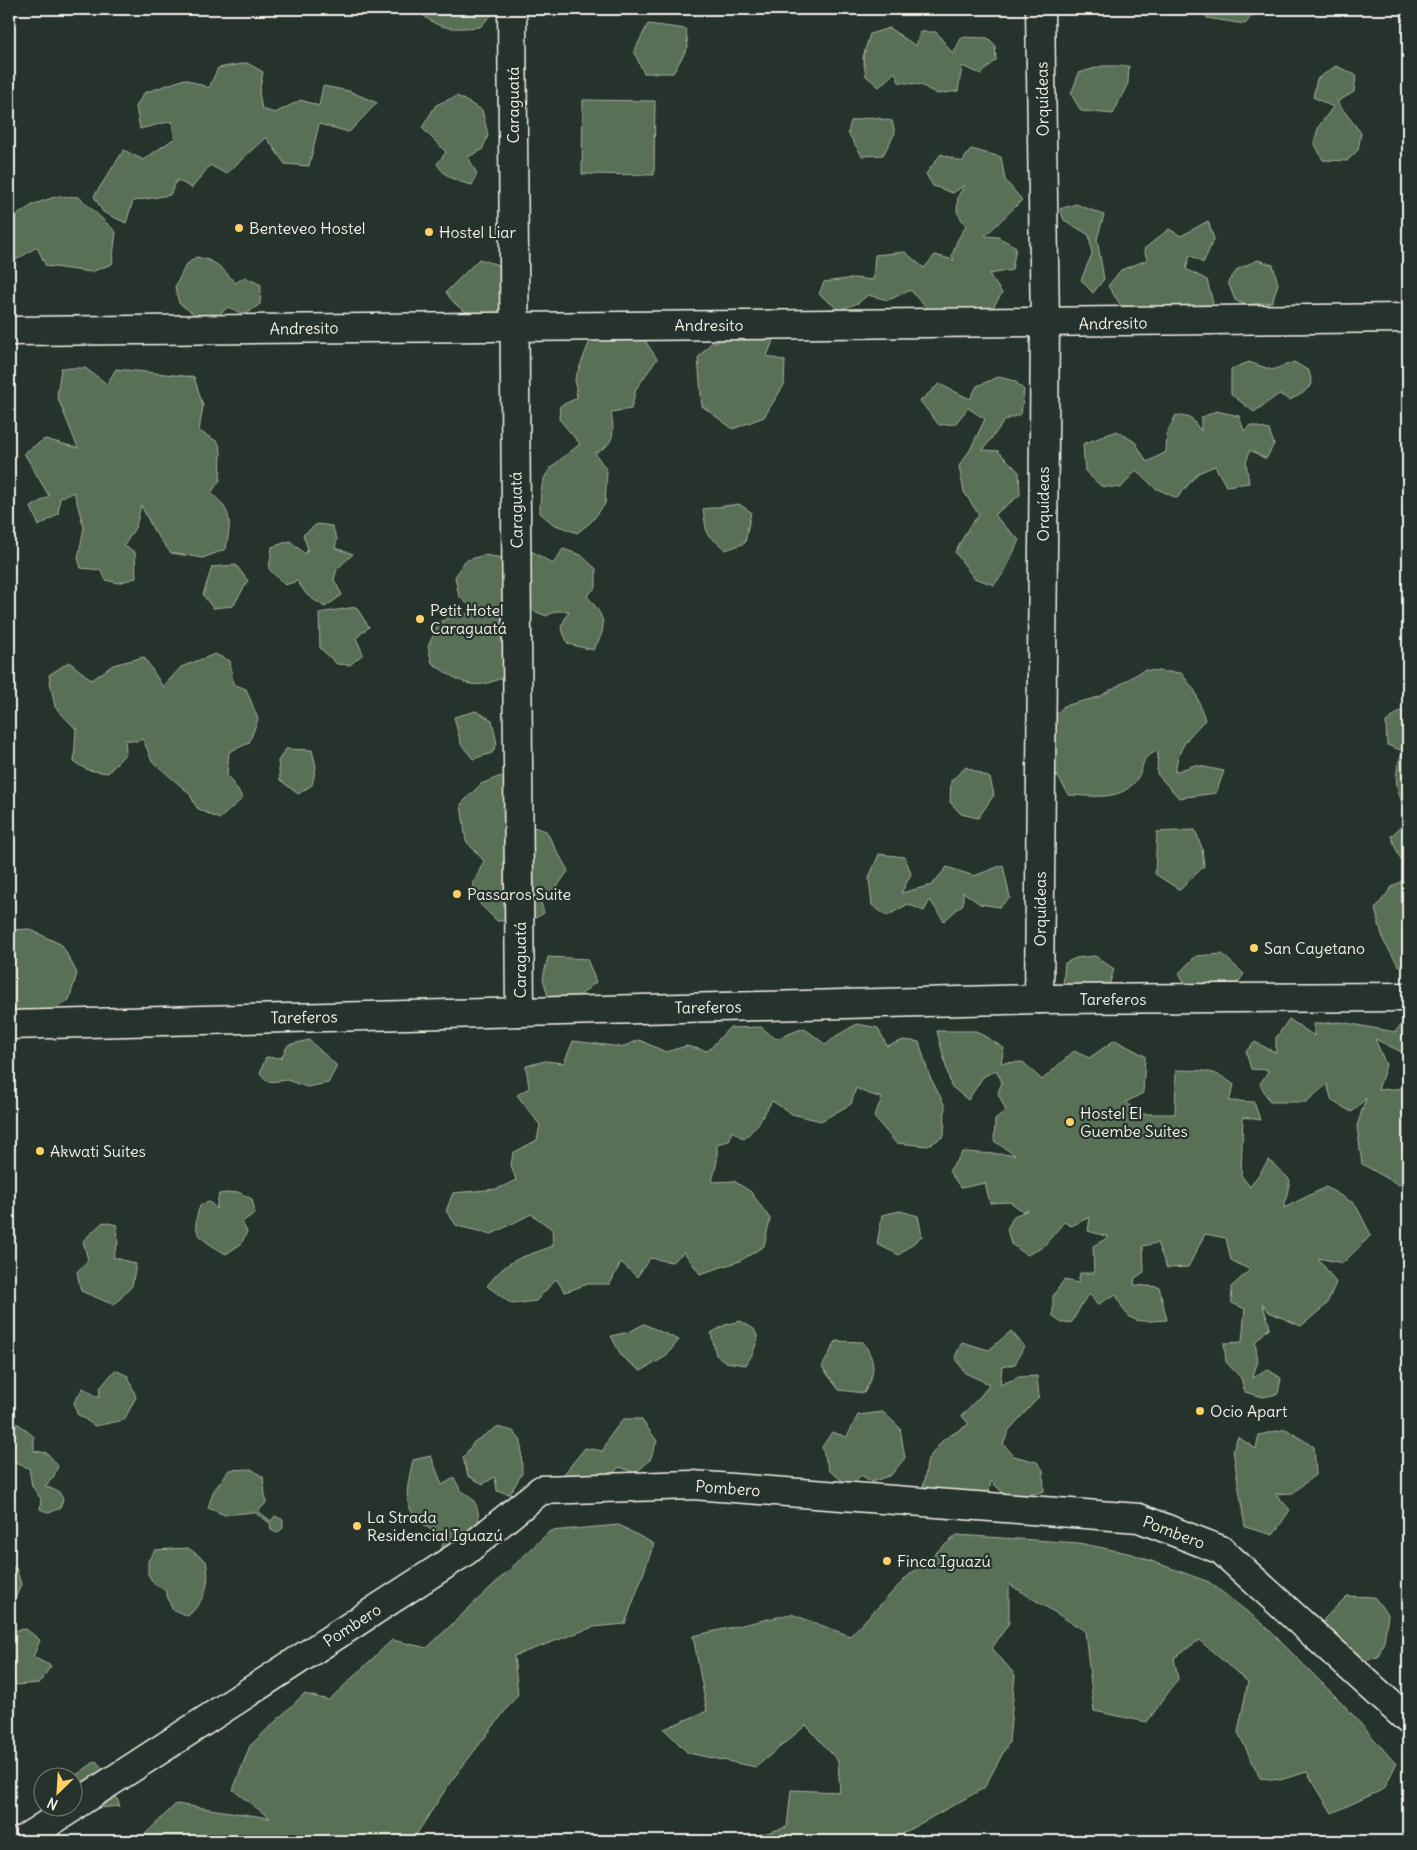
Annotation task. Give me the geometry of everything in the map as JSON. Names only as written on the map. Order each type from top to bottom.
[{"type":"street","name":"Caraguatá","points":[[512,9],[520,1012]]},
{"type":"street","name":"Orquídeas","points":[[1039,999],[1045,324],[1040,9]]},
{"type":"street","name":"Andresito","points":[[9,331],[514,325],[1045,324],[1408,318]]},
{"type":"street","name":"Tareferos","points":[[9,1025],[1039,999],[1408,997]]},
{"type":"street","name":"Pombero","points":[[82,1801],[466,1551],[541,1490],[692,1485],[1139,1518],[1221,1550],[1408,1720]]},
{"type":"street","name":"Pombero","points":[[21,1841],[56,1818]]},
{"type":"green space","points":[[416,9],[497,9],[480,27],[453,28],[438,25]]},
{"type":"green space","points":[[1205,9],[1258,9],[1245,24],[1207,18]]},
{"type":"green space","points":[[648,24],[686,29],[688,47],[673,73],[644,73],[634,52]]},
{"type":"green space","points":[[889,28],[916,46],[920,32],[936,32],[953,54],[962,37],[988,38],[995,45],[996,60],[981,74],[962,66],[958,91],[937,94],[921,85],[899,82],[895,72],[879,87],[866,76],[863,57],[870,34]]},
{"type":"green space","points":[[247,63],[263,72],[259,93],[262,109],[275,113],[301,100],[319,106],[323,86],[349,91],[377,103],[349,132],[319,124],[309,166],[285,164],[266,137],[226,174],[210,165],[192,188],[177,180],[170,195],[133,201],[126,223],[103,212],[94,196],[124,150],[143,160],[175,138],[172,121],[140,129],[136,107],[144,93],[185,79],[209,88],[218,68]]},
{"type":"green space","points":[[1102,66],[1129,66],[1128,83],[1113,114],[1081,111],[1071,94],[1079,73]]},
{"type":"green space","points":[[1336,66],[1356,75],[1354,92],[1337,102],[1361,133],[1358,150],[1347,161],[1323,160],[1314,142],[1319,126],[1333,107],[1313,97],[1317,79]]},
{"type":"green space","points":[[457,96],[482,110],[488,135],[482,150],[468,157],[477,174],[472,185],[452,178],[440,169],[437,164],[446,152],[422,128],[436,105]]},
{"type":"green space","points":[[583,100],[655,101],[654,175],[582,174]]},
{"type":"green space","points":[[871,117],[892,121],[895,133],[883,155],[862,156],[848,133],[851,121]]},
{"type":"green space","points":[[971,149],[1001,157],[1005,180],[1022,200],[985,236],[998,237],[1016,247],[1012,270],[989,274],[1002,293],[979,330],[959,325],[940,317],[925,306],[911,290],[888,300],[868,295],[858,303],[839,310],[819,294],[824,282],[854,278],[873,280],[875,255],[905,252],[924,268],[935,255],[954,260],[952,256],[957,241],[966,226],[957,212],[958,196],[965,185],[953,193],[933,186],[926,174],[941,154],[962,162]]},
{"type":"green space","points":[[58,196],[79,197],[116,232],[112,264],[91,272],[46,266],[37,247],[11,263],[9,261],[9,220],[34,204]]},
{"type":"green space","points":[[1076,204],[1104,215],[1097,239],[1104,279],[1093,293],[1081,280],[1092,254],[1089,235],[1064,220],[1060,209]]},
{"type":"green space","points":[[1208,221],[1214,239],[1203,263],[1190,255],[1186,269],[1207,280],[1213,303],[1207,308],[1124,310],[1108,286],[1121,270],[1147,260],[1144,249],[1169,229],[1181,236]]},
{"type":"green space","points":[[196,257],[208,260],[218,266],[235,283],[245,277],[261,285],[260,304],[245,315],[228,307],[214,319],[198,317],[179,303],[175,287],[186,265]]},
{"type":"green space","points":[[479,259],[508,268],[508,295],[497,317],[467,312],[456,305],[446,292]]},
{"type":"green space","points":[[1258,260],[1273,265],[1278,284],[1272,302],[1245,305],[1235,300],[1228,282],[1238,269]]},
{"type":"green space","points":[[593,333],[642,336],[657,359],[636,389],[631,409],[611,412],[612,437],[607,446],[595,453],[607,471],[605,504],[591,522],[577,533],[553,524],[540,513],[540,498],[544,479],[548,472],[580,444],[559,419],[560,406],[577,398],[575,379]]},
{"type":"green space","points":[[731,338],[774,338],[767,356],[785,361],[784,385],[764,417],[733,429],[702,406],[698,358],[711,343]]},
{"type":"green space","points":[[1249,362],[1272,370],[1294,362],[1309,371],[1312,384],[1303,393],[1290,400],[1279,394],[1254,412],[1231,394],[1231,369]]},
{"type":"green space","points":[[61,368],[85,368],[107,384],[116,369],[194,377],[203,406],[199,431],[218,442],[221,451],[220,480],[211,493],[223,506],[229,518],[226,549],[203,558],[171,553],[154,531],[141,505],[136,526],[124,546],[135,552],[136,578],[118,583],[106,580],[101,570],[81,568],[78,558],[84,528],[74,492],[60,498],[58,514],[39,526],[31,507],[49,496],[24,453],[45,439],[78,448],[57,396]]},
{"type":"green space","points":[[998,377],[1015,381],[1024,390],[1021,414],[1005,420],[983,450],[998,451],[1019,472],[1020,495],[994,515],[1019,540],[1005,571],[994,585],[974,578],[955,552],[969,527],[979,515],[964,492],[959,466],[970,450],[985,419],[968,408],[955,424],[939,425],[920,401],[939,384],[970,399],[977,386]]},
{"type":"green space","points":[[1216,411],[1239,416],[1244,431],[1250,425],[1269,430],[1274,444],[1266,459],[1250,450],[1246,463],[1249,483],[1226,486],[1215,466],[1198,473],[1177,498],[1155,488],[1136,470],[1121,488],[1101,486],[1085,471],[1083,444],[1117,431],[1135,442],[1147,462],[1166,452],[1167,433],[1176,415],[1191,418],[1201,431],[1201,418]]},
{"type":"green space","points":[[739,504],[751,512],[745,543],[726,550],[707,534],[703,509]]},
{"type":"green space","points":[[317,524],[332,526],[337,539],[335,548],[353,554],[337,569],[334,580],[342,595],[325,607],[307,595],[297,581],[285,585],[269,569],[272,547],[290,541],[305,554],[308,549],[303,535]]},
{"type":"green space","points":[[528,549],[553,564],[563,549],[581,555],[596,569],[596,587],[587,596],[601,616],[603,628],[593,650],[568,644],[561,627],[569,611],[556,611],[546,616],[527,608],[518,669],[493,681],[474,684],[455,678],[432,663],[428,646],[440,622],[456,614],[478,614],[459,596],[455,577],[465,561],[484,555],[503,558],[510,568]]},
{"type":"green space","points":[[236,565],[248,581],[233,606],[213,608],[203,595],[212,567]]},
{"type":"green space","points":[[356,607],[369,627],[356,638],[363,654],[350,665],[337,664],[320,648],[319,613]]},
{"type":"green space","points":[[215,654],[230,661],[233,684],[246,689],[258,719],[249,743],[229,752],[227,775],[243,798],[219,819],[197,808],[189,793],[152,761],[143,739],[137,741],[125,740],[126,753],[108,773],[88,770],[74,762],[76,729],[55,707],[49,675],[69,662],[92,680],[113,665],[144,657],[163,687],[181,667]]},
{"type":"green space","points":[[1144,670],[1181,673],[1195,691],[1205,720],[1185,743],[1179,755],[1175,772],[1195,765],[1224,771],[1216,793],[1179,798],[1157,774],[1158,751],[1145,759],[1138,777],[1125,790],[1107,796],[1069,795],[1053,769],[1050,722],[1064,706],[1099,697]]},
{"type":"green space","points":[[1408,710],[1408,809],[1397,789],[1396,781],[1403,751],[1387,745],[1386,722],[1400,711]]},
{"type":"green space","points":[[476,711],[492,720],[497,744],[492,753],[473,759],[461,744],[454,717]]},
{"type":"green space","points":[[286,749],[312,750],[316,767],[312,785],[298,794],[280,780],[278,761]]},
{"type":"green space","points":[[966,767],[990,778],[994,795],[978,818],[961,814],[950,802],[951,781]]},
{"type":"green space","points":[[501,776],[531,806],[530,826],[546,831],[568,871],[554,891],[538,893],[544,913],[530,921],[497,921],[480,904],[473,884],[484,861],[466,841],[461,804],[481,784]]},
{"type":"green space","points":[[1408,820],[1408,869],[1398,854],[1391,836]]},
{"type":"green space","points":[[1195,830],[1202,848],[1204,866],[1180,890],[1155,874],[1157,832]]},
{"type":"green space","points":[[879,854],[905,857],[911,874],[901,893],[932,885],[947,867],[974,876],[1003,865],[1010,898],[999,907],[980,904],[963,892],[963,904],[944,921],[930,900],[924,911],[908,904],[887,916],[872,905],[869,878]]},
{"type":"green space","points":[[1408,877],[1408,962],[1399,966],[1384,942],[1375,909],[1392,887]]},
{"type":"green space","points":[[29,929],[62,945],[77,973],[69,1000],[40,1018],[9,1017],[9,930]]},
{"type":"green space","points":[[1222,954],[1244,974],[1231,992],[1193,998],[1179,973],[1196,956]]},
{"type":"green space","points":[[1095,956],[1114,969],[1108,989],[1090,999],[1063,985],[1065,963],[1076,958]]},
{"type":"green space","points":[[548,957],[587,959],[596,982],[572,1002],[549,1000],[543,978]]},
{"type":"green space","points":[[1408,1016],[1408,1055],[1375,1039],[1386,1065],[1378,1090],[1408,1088],[1408,1181],[1399,1185],[1362,1164],[1357,1126],[1366,1098],[1352,1112],[1332,1101],[1327,1084],[1306,1102],[1270,1102],[1260,1084],[1269,1070],[1251,1069],[1246,1051],[1255,1042],[1276,1053],[1276,1038],[1289,1019],[1314,1036],[1314,1024],[1341,1022],[1395,1032]]},
{"type":"green space","points":[[857,1024],[878,1028],[887,1046],[904,1040],[919,1042],[929,1075],[945,1106],[944,1136],[928,1146],[896,1143],[874,1117],[882,1098],[856,1088],[851,1104],[821,1121],[792,1114],[772,1101],[758,1124],[744,1139],[732,1131],[729,1141],[717,1144],[717,1161],[712,1182],[734,1181],[751,1192],[770,1219],[764,1246],[740,1261],[700,1274],[684,1252],[672,1262],[650,1258],[637,1277],[621,1262],[610,1284],[588,1284],[565,1292],[556,1279],[536,1301],[512,1304],[487,1286],[509,1264],[524,1256],[553,1246],[552,1229],[531,1214],[492,1234],[457,1226],[446,1211],[453,1193],[497,1189],[516,1180],[511,1165],[513,1153],[537,1140],[540,1125],[517,1095],[529,1088],[526,1066],[545,1061],[564,1063],[573,1041],[622,1047],[639,1040],[666,1052],[686,1046],[708,1051],[729,1028],[761,1027],[776,1039],[804,1028],[826,1045],[836,1036]]},
{"type":"green space","points":[[937,1031],[976,1031],[1004,1048],[1001,1063],[1023,1062],[1042,1080],[1074,1051],[1089,1058],[1115,1040],[1145,1056],[1143,1093],[1126,1102],[1139,1114],[1175,1114],[1176,1070],[1213,1073],[1234,1085],[1229,1101],[1254,1102],[1260,1120],[1243,1117],[1241,1175],[1250,1187],[1269,1160],[1290,1180],[1284,1208],[1326,1187],[1355,1204],[1371,1235],[1343,1263],[1318,1258],[1336,1283],[1326,1305],[1301,1326],[1269,1312],[1262,1303],[1270,1327],[1255,1342],[1258,1361],[1252,1378],[1267,1369],[1281,1378],[1278,1394],[1263,1397],[1245,1392],[1241,1378],[1226,1362],[1224,1343],[1242,1342],[1245,1309],[1232,1303],[1231,1287],[1250,1270],[1231,1260],[1226,1238],[1205,1234],[1188,1267],[1167,1268],[1157,1243],[1143,1246],[1144,1272],[1135,1278],[1134,1285],[1159,1287],[1167,1320],[1140,1321],[1134,1319],[1125,1311],[1116,1294],[1097,1305],[1090,1294],[1083,1302],[1072,1322],[1062,1323],[1053,1317],[1053,1296],[1064,1280],[1078,1283],[1080,1273],[1094,1273],[1093,1246],[1109,1237],[1088,1231],[1090,1217],[1071,1226],[1064,1222],[1043,1247],[1027,1255],[1011,1244],[1007,1229],[1014,1216],[1028,1210],[1023,1211],[1010,1202],[990,1203],[985,1183],[961,1188],[949,1171],[963,1152],[1015,1155],[994,1141],[995,1120],[1006,1111],[998,1093],[1002,1082],[996,1070],[983,1077],[968,1100],[951,1086]]},
{"type":"green space","points":[[309,1040],[337,1066],[328,1083],[307,1087],[287,1080],[268,1082],[260,1073],[266,1057],[281,1058],[288,1045]]},
{"type":"green space","points":[[238,1192],[252,1199],[255,1213],[242,1222],[247,1232],[241,1244],[226,1254],[204,1240],[200,1235],[196,1223],[197,1214],[201,1204],[210,1202],[216,1209],[219,1194]]},
{"type":"green space","points":[[900,1211],[918,1216],[922,1236],[899,1255],[877,1244],[882,1215]]},
{"type":"green space","points":[[103,1222],[117,1225],[118,1243],[113,1257],[136,1264],[132,1286],[114,1305],[81,1291],[77,1272],[88,1260],[83,1241]]},
{"type":"green space","points":[[740,1321],[754,1329],[758,1338],[753,1353],[746,1365],[726,1362],[716,1355],[711,1333],[725,1325]]},
{"type":"green space","points":[[644,1324],[679,1340],[665,1357],[641,1371],[622,1357],[611,1336],[629,1332]]},
{"type":"green space","points":[[1011,1331],[1024,1346],[1015,1364],[1002,1367],[1000,1385],[1019,1377],[1037,1376],[1039,1397],[1009,1430],[1003,1444],[1014,1456],[1037,1462],[1043,1470],[1044,1491],[1023,1497],[1005,1495],[991,1481],[989,1492],[981,1496],[956,1498],[939,1494],[923,1487],[928,1459],[943,1440],[969,1424],[962,1416],[989,1384],[965,1373],[955,1357],[962,1342],[989,1350]]},
{"type":"green space","points":[[836,1341],[863,1342],[867,1349],[873,1367],[871,1379],[864,1393],[839,1390],[822,1367]]},
{"type":"green space","points":[[115,1370],[128,1376],[136,1397],[124,1420],[95,1426],[77,1414],[74,1402],[83,1388],[99,1398],[100,1388]]},
{"type":"green space","points":[[883,1412],[900,1428],[905,1458],[891,1475],[872,1482],[861,1475],[850,1487],[829,1470],[822,1447],[832,1432],[847,1437],[858,1415]]},
{"type":"green space","points":[[623,1419],[641,1419],[657,1441],[650,1460],[636,1473],[619,1467],[608,1477],[601,1479],[586,1479],[564,1474],[585,1448],[603,1451],[609,1438]]},
{"type":"green space","points":[[9,1420],[20,1425],[34,1437],[34,1451],[47,1453],[58,1466],[53,1478],[45,1486],[59,1492],[63,1499],[60,1508],[49,1513],[40,1509],[41,1499],[32,1486],[29,1468],[9,1461]]},
{"type":"green space","points":[[497,1427],[513,1431],[521,1441],[522,1473],[510,1494],[497,1491],[495,1477],[483,1484],[468,1476],[463,1458],[474,1442]]},
{"type":"green space","points":[[1286,1429],[1314,1447],[1316,1474],[1293,1493],[1276,1494],[1290,1510],[1273,1535],[1245,1527],[1233,1450],[1238,1437],[1256,1449],[1259,1435]]},
{"type":"green space","points":[[431,1456],[442,1485],[454,1478],[461,1491],[473,1499],[478,1511],[479,1520],[490,1516],[438,1564],[444,1539],[414,1515],[407,1499],[413,1460]]},
{"type":"green space","points":[[251,1469],[263,1477],[266,1503],[258,1511],[271,1521],[275,1516],[283,1520],[283,1528],[277,1533],[271,1530],[270,1523],[254,1512],[225,1515],[208,1508],[213,1492],[229,1470]]},
{"type":"green space","points":[[619,1525],[654,1544],[625,1624],[593,1627],[514,1656],[518,1694],[449,1784],[412,1841],[138,1841],[176,1804],[270,1818],[233,1790],[250,1746],[304,1694],[329,1700],[392,1640],[427,1648],[550,1531]]},
{"type":"green space","points":[[957,1535],[1079,1543],[1132,1554],[1209,1582],[1263,1624],[1344,1705],[1396,1764],[1384,1789],[1332,1813],[1307,1772],[1280,1780],[1260,1778],[1238,1732],[1248,1682],[1199,1640],[1174,1658],[1178,1679],[1147,1722],[1094,1711],[1085,1631],[1009,1584],[1009,1623],[992,1648],[1015,1675],[1009,1742],[984,1788],[889,1841],[739,1841],[787,1827],[791,1790],[840,1792],[838,1761],[806,1725],[756,1767],[688,1753],[664,1729],[707,1711],[693,1636],[791,1614],[850,1636],[908,1576]]},
{"type":"green space","points":[[188,1548],[206,1561],[208,1577],[205,1591],[199,1604],[188,1616],[172,1609],[165,1590],[154,1584],[148,1574],[148,1561],[155,1550]]},
{"type":"green space","points":[[9,1567],[16,1568],[21,1584],[9,1614]]},
{"type":"green space","points":[[1347,1596],[1374,1597],[1388,1615],[1384,1641],[1378,1657],[1357,1663],[1326,1646],[1324,1619]]},
{"type":"green space","points":[[26,1629],[40,1640],[33,1657],[51,1666],[39,1683],[16,1685],[11,1670],[9,1631]]},
{"type":"green space","points":[[96,1761],[107,1774],[120,1806],[98,1808],[82,1803],[82,1771]]},
{"type":"place","name":"Benteveo Hostel","points":[[239,228]]},
{"type":"place","name":"Hostel Liar","points":[[429,232]]},
{"type":"place","name":"Petit Hotel Caraguatá","points":[[420,619]]},
{"type":"place","name":"Passaros Suite","points":[[457,894]]},
{"type":"place","name":"San Cayetano","points":[[1254,948]]},
{"type":"place","name":"Hostel El Guembe Suites","points":[[1070,1122]]},
{"type":"place","name":"Akwati Suites","points":[[40,1151]]},
{"type":"place","name":"Ocio Apart","points":[[1200,1411]]},
{"type":"place","name":"La Strada Residencial Iguazú","points":[[357,1526]]},
{"type":"place","name":"Finca Iguazú","points":[[887,1561]]}]
